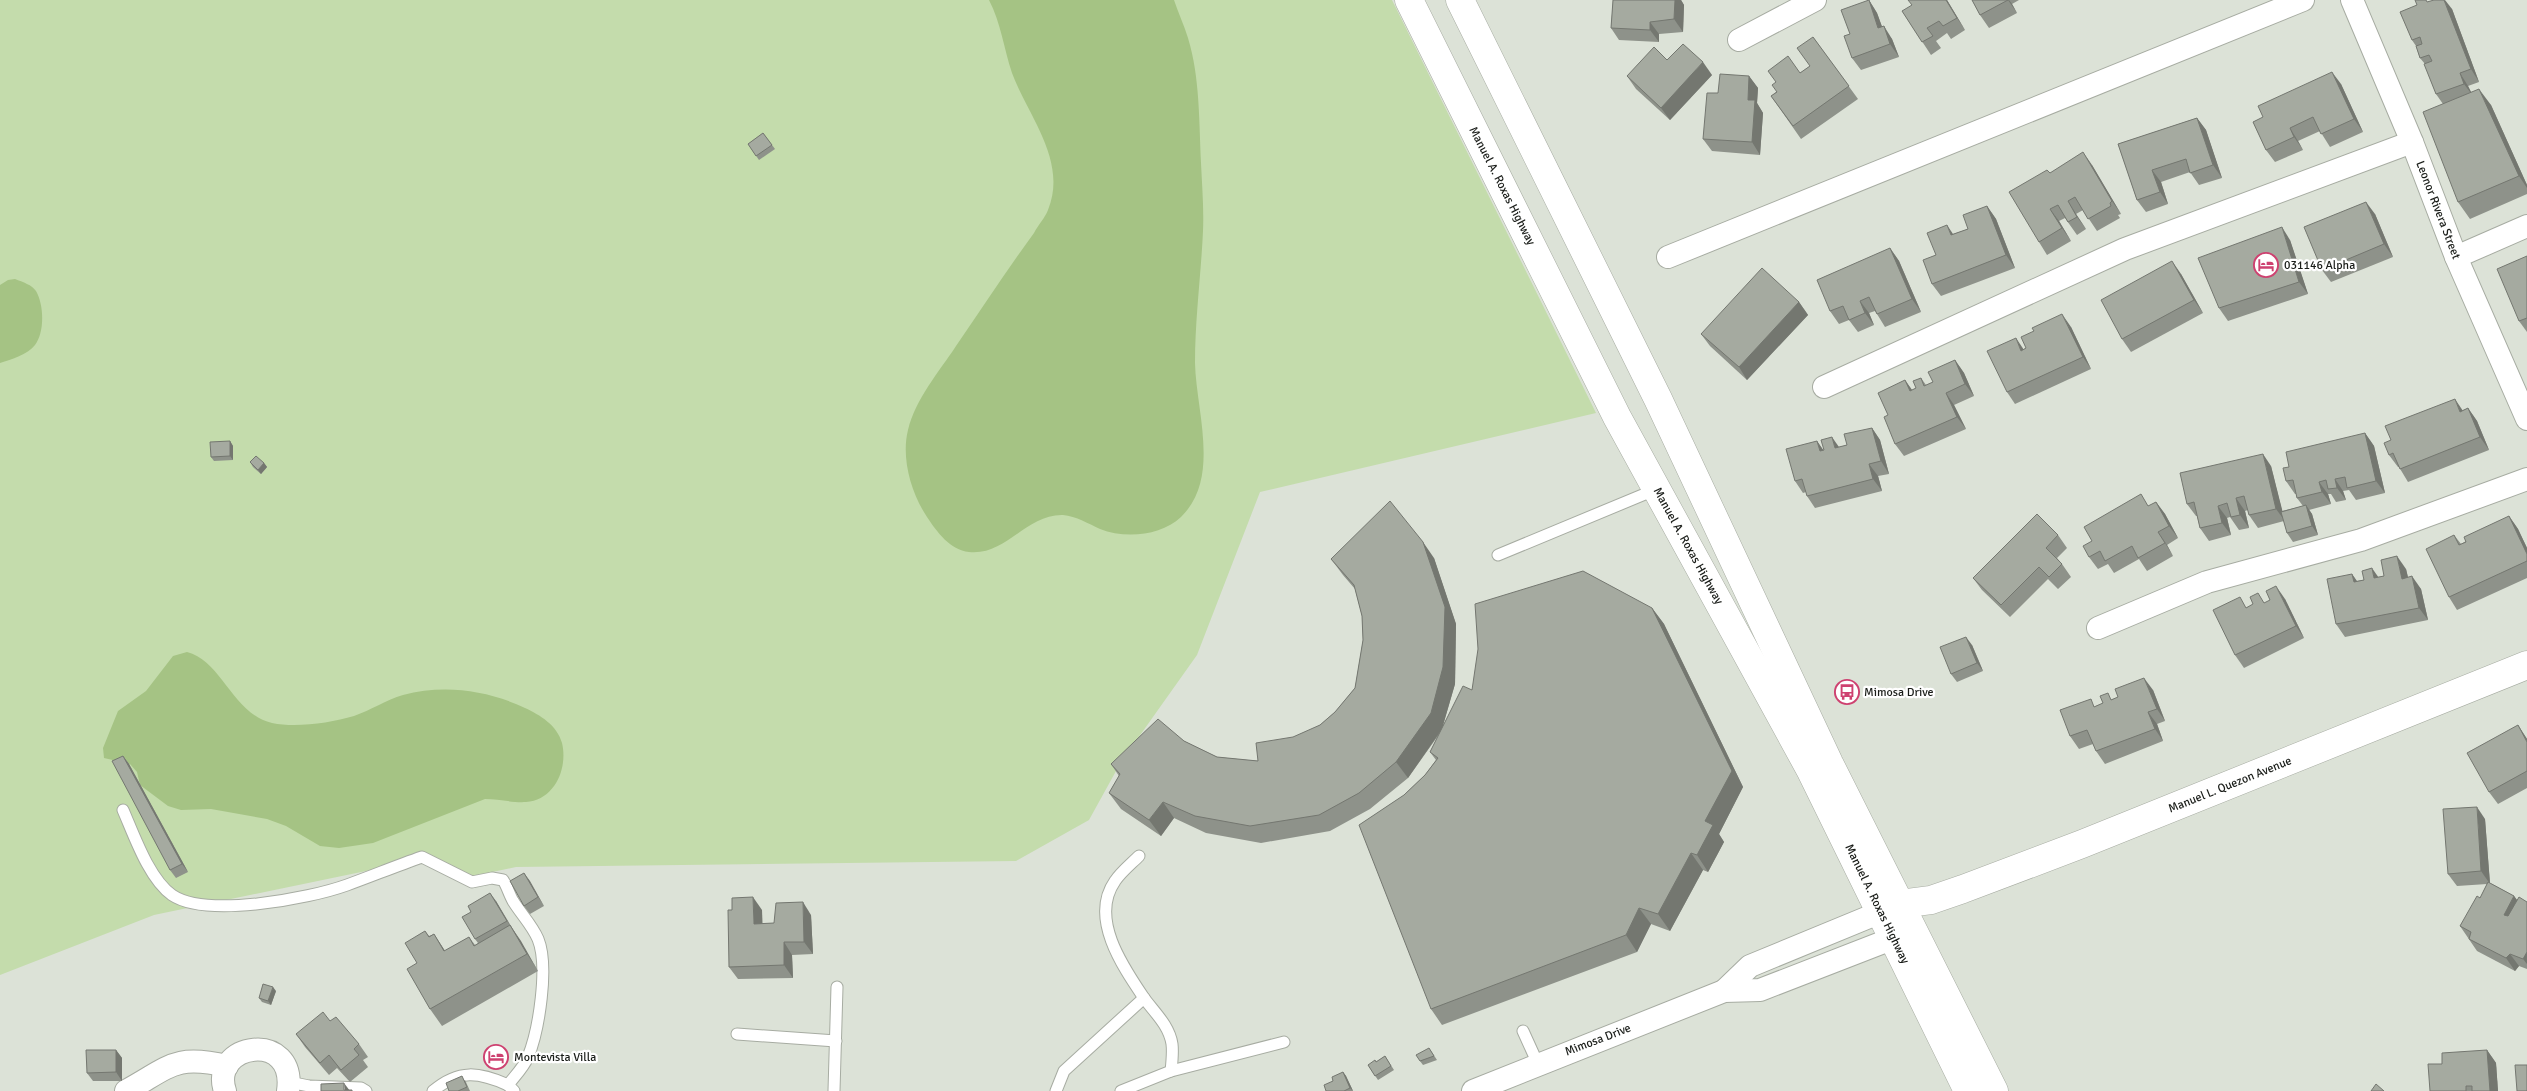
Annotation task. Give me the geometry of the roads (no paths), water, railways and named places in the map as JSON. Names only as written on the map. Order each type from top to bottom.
[{"type":"main road","name":"Manuel A. Roxas Highway","points":[[1409,0],[1617,417],[1811,771],[1994,1091]]},
{"type":"main road","name":"Manuel A. Roxas Highway","points":[[1460,0],[1658,399],[1829,763],[1890,908]]},
{"type":"main road","name":"Manuel L. Quezon Avenue","points":[[1890,908],[1931,900],[2082,844],[2527,665]]},
{"type":"main road","points":[[1904,934],[1931,900]]},
{"type":"main road","name":"Manuel A. Roxas Highway","points":[[1904,934],[1968,1091]]},
{"type":"street","points":[[1739,40],[1815,0]]},
{"type":"street","points":[[1668,257],[2303,0]]},
{"type":"street","name":"Leonor Rivera Street","points":[[2352,0],[2412,142],[2456,257],[2527,419]]},
{"type":"street","points":[[1824,387],[2124,248],[2412,142]]},
{"type":"street","points":[[2456,257],[2527,226]]},
{"type":"street","points":[[2098,628],[2207,582],[2361,540],[2527,479]]},
{"type":"street","name":"Mimosa Drive","points":[[1724,991],[1750,966],[1890,908]]},
{"type":"street","name":"Mimosa Drive","points":[[1473,1091],[1724,991],[1760,990],[1904,934]]},
{"type":"street","points":[[225,1091],[223,1076],[227,1066],[243,1051],[254,1049],[264,1050],[282,1061],[287,1071],[288,1086]]},
{"type":"street","points":[[126,1091],[180,1062],[205,1061],[227,1066]]},
{"type":"lane","points":[[1498,555],[1657,489]]},
{"type":"lane","points":[[123,810],[153,874],[170,894],[186,902],[213,906],[282,900],[346,886],[422,857],[472,882],[492,878],[503,880],[512,900],[531,925],[539,940],[542,953],[542,990],[537,1026],[528,1058],[511,1088],[487,1075],[466,1075],[452,1078],[433,1091]]},
{"type":"lane","points":[[1139,856],[1114,882],[1106,904],[1106,923],[1121,960],[1144,998],[1164,1023],[1172,1043],[1172,1070]]},
{"type":"lane","points":[[834,1091],[837,987]]},
{"type":"lane","points":[[1056,1091],[1064,1071],[1144,998]]},
{"type":"lane","points":[[1523,1030],[1538,1064]]},
{"type":"lane","points":[[737,1034],[836,1041]]},
{"type":"lane","points":[[1120,1091],[1172,1070],[1284,1042]]},
{"type":"lane","points":[[288,1086],[361,1088],[366,1091]]},
{"type":"place","name":"031146 Alpha","points":[[2266,265]]},
{"type":"place","name":"Mimosa Drive","points":[[1847,692]]},
{"type":"place","name":"Montevista Villa","points":[[496,1057]]}]
